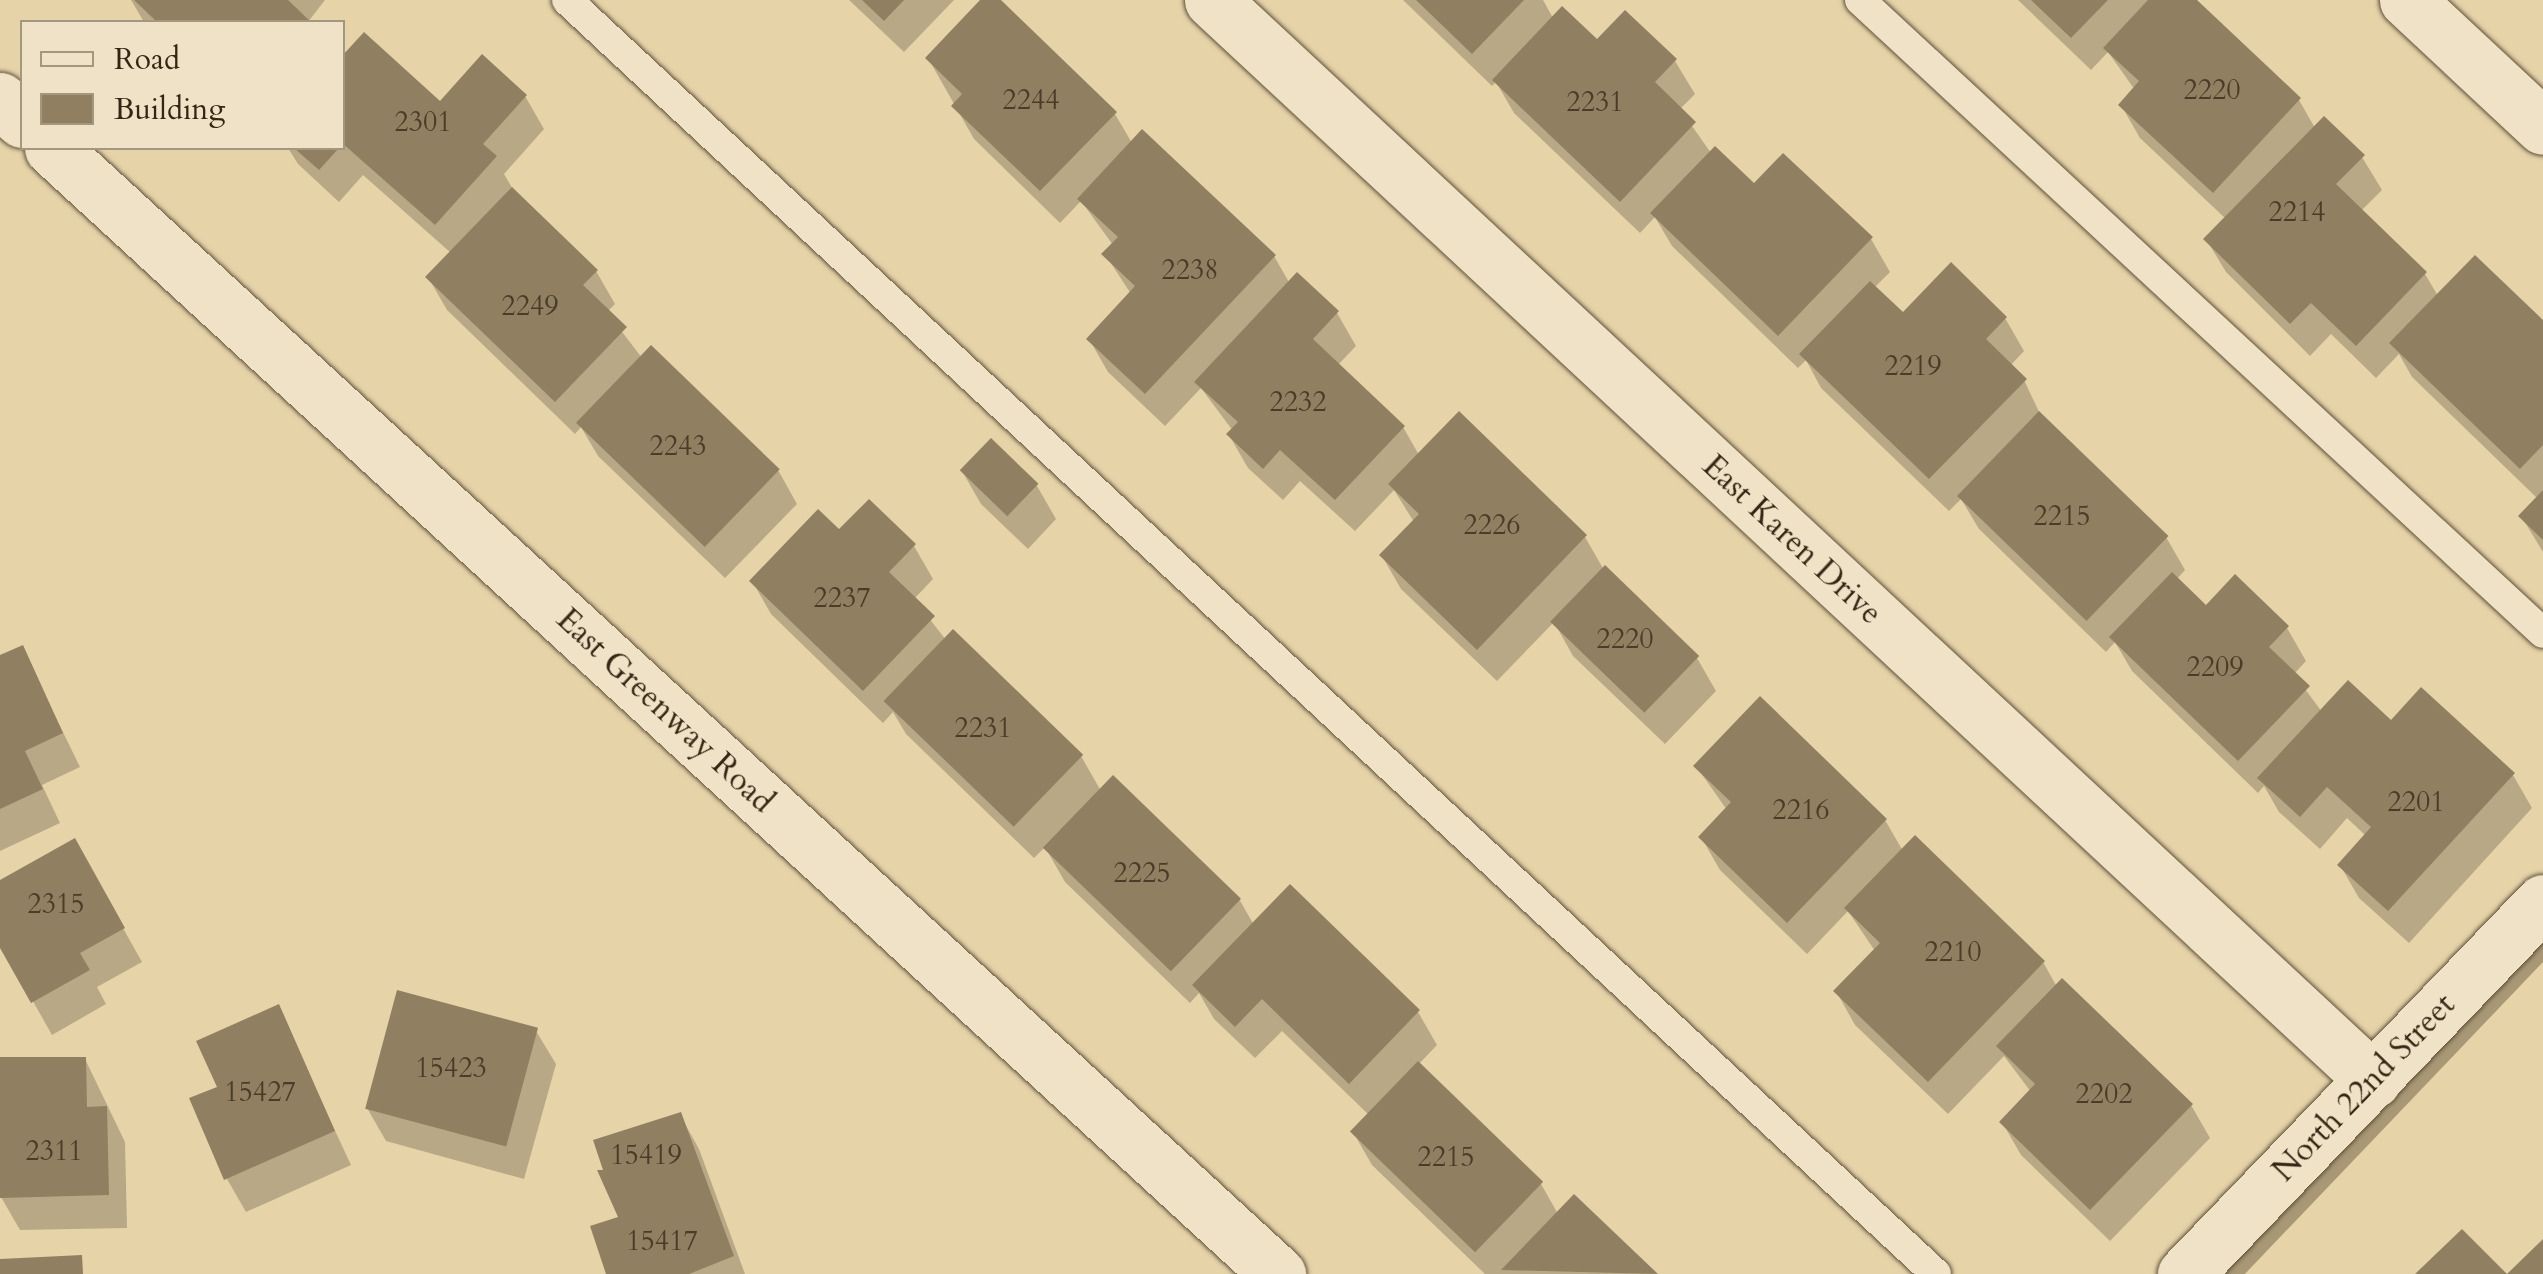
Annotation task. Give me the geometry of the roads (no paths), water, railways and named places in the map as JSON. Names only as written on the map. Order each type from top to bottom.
[{"type":"street","name":"East Karen Drive","points":[[1212,0],[2373,1080]]},
{"type":"street","points":[[2408,0],[2543,127]]},
{"type":"street","points":[[0,100],[20,118]]},
{"type":"street","name":"East Greenway Road","points":[[54,150],[1278,1274]]},
{"type":"street","name":"North 22nd Street","points":[[2185,1274],[2543,902]]},
{"type":"lane","points":[[567,0],[1936,1274]]},
{"type":"lane","points":[[1860,0],[2543,633]]},
{"type":"waterway","points":[[2231,1274],[2543,948]]}]
